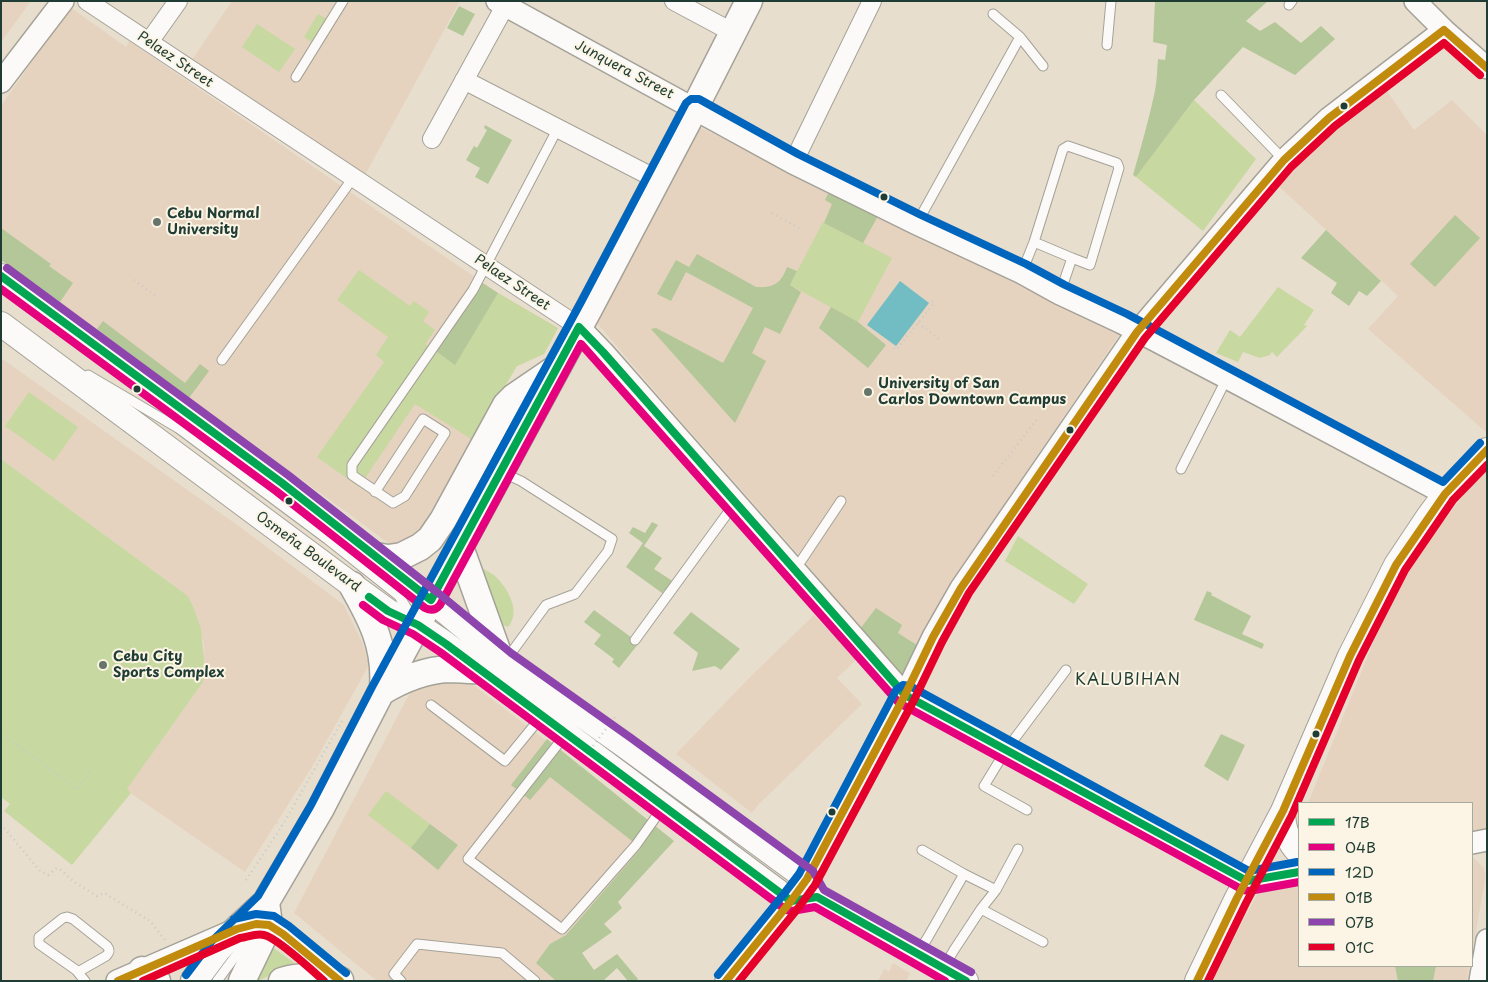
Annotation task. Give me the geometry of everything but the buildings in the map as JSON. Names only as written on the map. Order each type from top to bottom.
[{"type":"main road","points":[[242,981],[257,920],[320,810],[382,690],[658,180],[748,1]]},
{"type":"main road","name":"Osmeña Boulevard","points":[[1,276],[80,325],[432,600],[495,662],[542,716],[791,901]]},
{"type":"main road","name":"Osmeña Boulevard","points":[[1,324],[388,611],[495,662],[625,746],[812,888],[917,954],[966,981]]},
{"type":"main road","points":[[376,556],[388,558],[402,556],[420,548],[430,539],[506,405],[514,397],[557,367]]},
{"type":"main road","points":[[1197,981],[1283,811],[1350,656],[1396,565],[1445,494],[1487,450]]},
{"type":"main road","points":[[382,690],[430,671],[447,669],[469,671],[495,662],[460,548]]},
{"type":"main road","points":[[352,585],[372,624],[380,646],[384,665],[382,690]]},
{"type":"main road","points":[[1283,811],[1286,834],[1298,852]]},
{"type":"main road","points":[[791,901],[812,888]]},
{"type":"main road","points":[[194,981],[218,949],[257,920]]},
{"type":"main road","points":[[282,981],[306,977],[340,981]]},
{"type":"street","points":[[1,82],[63,1]]},
{"type":"street","name":"Pelaez Street","points":[[86,1],[579,327],[905,695],[1247,881]]},
{"type":"street","points":[[149,42],[178,1]]},
{"type":"street","points":[[674,1],[732,32]]},
{"type":"street","points":[[793,163],[872,1]]},
{"type":"street","points":[[1415,1],[1487,68]]},
{"type":"street","points":[[432,138],[464,80],[501,4]]},
{"type":"street","name":"Junquera Street","points":[[501,4],[793,163],[1022,273],[1227,378],[1445,494]]},
{"type":"street","points":[[812,888],[933,637],[961,588],[1137,332],[1284,160],[1329,118],[1444,30]]},
{"type":"street","points":[[464,80],[658,180]]},
{"type":"street","points":[[1473,843],[1487,840]]},
{"type":"street","points":[[1247,881],[1298,872]]},
{"type":"street","points":[[726,981],[791,901]]},
{"type":"street","points":[[117,981],[154,970],[257,920],[283,934],[340,981]]},
{"type":"street","points":[[1480,981],[1487,940]]},
{"type":"lane","points":[[296,78],[343,1]]},
{"type":"lane","points":[[1107,45],[1111,1]]},
{"type":"lane","points":[[993,14],[1020,37],[1043,66]]},
{"type":"lane","points":[[917,224],[1020,37]]},
{"type":"lane","points":[[1221,95],[1284,160]]},
{"type":"lane","points":[[375,492],[423,419],[445,433],[405,496],[393,503],[375,492],[352,475],[352,465],[468,297],[558,128]]},
{"type":"lane","points":[[1022,273],[1034,242],[1063,149],[1068,146],[1117,163],[1119,168],[1090,265],[1034,242]]},
{"type":"lane","points":[[222,360],[353,178]]},
{"type":"lane","points":[[1060,294],[1072,258]]},
{"type":"lane","points":[[81,370],[178,428],[319,533],[399,596],[418,625]]},
{"type":"lane","points":[[1181,468],[1227,378]]},
{"type":"lane","points":[[495,662],[546,605],[575,594],[608,551],[612,539],[522,481],[501,472]]},
{"type":"lane","points":[[795,570],[840,501]]},
{"type":"lane","points":[[635,640],[736,503]]},
{"type":"lane","points":[[1027,810],[984,786],[1006,750],[1066,670]]},
{"type":"lane","points":[[431,705],[505,761],[542,716]]},
{"type":"lane","points":[[566,734],[468,859],[562,929],[636,845],[664,806]]},
{"type":"lane","points":[[944,969],[954,950],[996,890],[1018,849]]},
{"type":"lane","points":[[922,850],[996,890]]},
{"type":"lane","points":[[917,954],[964,874]]},
{"type":"lane","points":[[982,909],[1043,942]]},
{"type":"lane","points":[[78,972],[106,956],[109,953],[109,949],[108,946],[73,919],[67,917],[39,937],[38,940],[41,946],[78,972],[85,981]]},
{"type":"lane","points":[[217,981],[237,954],[257,920]]},
{"type":"lane","points":[[401,981],[394,974],[417,944],[502,953],[535,981]]},
{"type":"path","points":[[772,213],[800,228]]},
{"type":"path","points":[[134,280],[158,298]]},
{"type":"path","points":[[894,348],[896,350],[934,303],[931,300]]},
{"type":"path","points":[[918,323],[939,339]]},
{"type":"path","points":[[993,476],[1038,418]]},
{"type":"path","points":[[246,880],[282,826],[344,716]]},
{"type":"path","points":[[578,766],[615,717]]},
{"type":"path","points":[[1,733],[77,789],[91,770]]},
{"type":"path","points":[[277,822],[282,826]]},
{"type":"path","points":[[1,824],[44,874],[48,875],[57,868],[60,868],[74,882],[97,896],[104,894],[150,921],[170,946],[156,952],[154,970]]},
{"type":"shaded area","points":[[1,1],[31,1],[1,42]]},
{"type":"shaded area","points":[[232,1],[460,1],[365,175],[189,64]]},
{"type":"shaded area","points":[[70,7],[126,47],[129,41],[498,293],[558,328],[544,354],[515,367],[420,530],[406,541],[390,544],[1,260],[1,106]]},
{"type":"shaded area","points":[[1382,84],[1414,130],[1452,100],[1487,135],[1486,432],[1368,329],[1398,296],[1275,183],[1339,118]]},
{"type":"shaded area","name":"University of San Carlos Downtown Campus","points":[[699,127],[1121,332],[1001,509],[917,645],[898,633],[882,657],[807,564],[597,323]]},
{"type":"shaded area","points":[[1,358],[240,527],[344,605],[362,642],[369,665],[312,767],[245,872],[126,790],[203,682],[204,644],[193,606],[188,596],[1,459]]},
{"type":"shaded area","points":[[1487,471],[1487,836],[1473,838],[1473,802],[1308,802],[1373,643],[1409,564],[1472,485]]},
{"type":"shaded area","points":[[814,615],[857,659],[837,678],[862,704],[752,813],[676,754],[750,677]]},
{"type":"shaded area","points":[[438,681],[468,681],[674,841],[550,974],[556,981],[377,981],[294,913],[406,700],[412,691]]},
{"type":"shaded area","points":[[1473,858],[1484,868],[1485,881],[1473,947]]},
{"type":"shaded area","points":[[1298,878],[1298,967],[1469,967],[1467,981],[1211,981],[1258,893]]},
{"type":"shaded area","points":[[893,963],[910,973],[906,981],[878,981],[884,969],[889,972]]},
{"type":"green space","points":[[1155,1],[1268,1],[1246,21],[1260,31],[1275,22],[1301,43],[1321,26],[1335,39],[1295,75],[1243,47],[1194,100],[1136,177],[1133,175],[1155,91],[1158,59],[1165,60],[1167,45],[1153,42]]},
{"type":"green space","points":[[459,6],[475,14],[463,36],[447,28]]},
{"type":"green space","points":[[318,14],[327,19],[313,43],[304,37]]},
{"type":"green space","points":[[257,24],[295,49],[279,72],[242,47]]},
{"type":"green space","points":[[1194,100],[1256,159],[1203,231],[1136,177]]},
{"type":"green space","points":[[485,125],[512,140],[488,184],[475,177],[480,168],[466,160],[474,146],[477,148],[487,130],[484,128]]},
{"type":"green space","points":[[829,192],[878,216],[863,243],[824,223],[832,204],[825,200]]},
{"type":"green space","points":[[1455,215],[1480,238],[1435,287],[1410,264]]},
{"type":"green space","points":[[823,222],[892,258],[858,322],[790,285]]},
{"type":"green space","points":[[1,228],[51,264],[49,266],[73,283],[60,302],[1,260]]},
{"type":"green space","points":[[1326,230],[1381,281],[1367,296],[1359,291],[1349,306],[1331,293],[1337,283],[1301,258]]},
{"type":"green space","points":[[697,254],[756,287],[767,287],[776,284],[787,267],[797,271],[790,285],[801,292],[780,334],[765,327],[752,353],[766,361],[735,423],[651,329],[656,328],[723,363],[753,308],[686,272],[671,301],[657,294],[676,260],[689,267]]},
{"type":"green space","points":[[359,270],[410,306],[414,301],[429,312],[423,321],[435,330],[425,344],[455,364],[498,293],[558,328],[544,354],[517,366],[473,440],[415,404],[359,487],[317,457],[384,362],[376,355],[388,337],[337,300]]},
{"type":"green space","points":[[478,280],[498,293],[455,365],[433,349]]},
{"type":"green space","points":[[1278,287],[1314,310],[1304,325],[1307,326],[1277,357],[1272,352],[1270,355],[1260,358],[1243,352],[1238,362],[1216,353],[1230,330],[1240,337]]},
{"type":"green space","points":[[831,307],[858,322],[886,345],[868,368],[819,328]]},
{"type":"green space","points":[[103,321],[185,383],[200,364],[209,371],[189,398],[97,329]]},
{"type":"green space","points":[[29,392],[78,427],[54,461],[5,426]]},
{"type":"green space","name":"Cebu City Sports Complex","points":[[1,459],[188,596],[201,629],[204,659],[203,682],[127,789],[131,793],[72,865],[4,811],[10,804],[1,797]]},
{"type":"green space","points":[[652,522],[658,525],[644,546],[662,558],[654,569],[674,582],[662,593],[626,567],[643,543],[629,533],[633,527],[645,533]]},
{"type":"green space","points":[[1018,536],[1088,584],[1074,604],[1005,561]]},
{"type":"green space","points":[[484,569],[496,577],[506,589],[512,602],[513,615],[508,627],[503,625],[500,619],[481,571]]},
{"type":"green space","points":[[1207,591],[1212,593],[1211,595],[1251,616],[1242,634],[1264,644],[1262,649],[1194,620]]},
{"type":"green space","points":[[876,608],[902,625],[898,633],[917,645],[901,678],[860,629]]},
{"type":"green space","points":[[594,610],[639,643],[619,668],[612,662],[614,659],[594,644],[601,635],[584,622]]},
{"type":"green space","points":[[691,612],[740,649],[721,670],[715,666],[692,671],[698,653],[673,633]]},
{"type":"green space","points":[[1221,734],[1245,745],[1228,781],[1204,766]]},
{"type":"green space","points":[[547,739],[674,841],[618,902],[622,908],[604,924],[612,932],[582,953],[594,970],[617,954],[638,979],[637,981],[628,981],[617,968],[603,981],[556,981],[536,963],[550,944],[566,935],[641,848],[550,777],[530,800],[511,785]]},
{"type":"green space","points":[[386,791],[430,824],[411,848],[368,815]]},
{"type":"green space","points":[[430,824],[458,845],[438,870],[411,848]]},
{"type":"green space","points":[[272,947],[300,967],[277,972],[258,981],[252,981]]},
{"type":"green space","points":[[1395,967],[1436,967],[1433,981],[1398,981]]},
{"type":"water","points":[[900,281],[929,303],[896,346],[867,325]]},
{"type":"transit line","name":"01B","points":[[726,981],[807,879],[905,695],[933,637],[961,588],[1137,332],[1284,160],[1329,118],[1444,30],[1487,68]]},
{"type":"transit line","name":"01C","points":[[739,981],[815,885],[969,593],[1145,338],[1291,167],[1335,126],[1444,43],[1480,75]]},
{"type":"transit line","name":"12D","points":[[186,975],[211,942],[258,896],[311,805],[372,687],[581,302],[686,103],[691,99],[699,99],[798,154],[1127,314],[1443,482],[1480,443]]},
{"type":"transit line","name":"07B","points":[[7,268],[288,475],[437,592],[511,653],[813,871],[824,890],[971,972]]},
{"type":"transit line","name":"17B","points":[[1,276],[282,483],[431,600],[579,327],[905,695],[1247,881],[1298,872]]},
{"type":"transit line","name":"04B","points":[[1,289],[276,491],[429,610],[433,610],[440,605],[581,344],[899,703],[1243,890],[1249,891],[1298,882]]},
{"type":"transit line","name":"01B","points":[[1197,981],[1237,898],[1283,811],[1350,656],[1396,565],[1445,494],[1487,450]]},
{"type":"transit line","name":"01C","points":[[1208,981],[1292,815],[1359,660],[1405,570],[1453,500],[1487,465]]},
{"type":"transit line","name":"17B","points":[[369,597],[388,611],[418,625],[446,644],[791,901],[817,897],[966,981]]},
{"type":"transit line","name":"04B","points":[[363,605],[383,620],[413,634],[440,652],[786,910],[792,911],[815,907],[945,981]]},
{"type":"transit line","name":"12D","points":[[718,975],[799,874],[896,690],[903,685],[910,686],[1249,871],[1297,862]]},
{"type":"transit line","name":"12D","points":[[234,919],[256,914],[274,916],[346,973]]},
{"type":"transit line","name":"01B","points":[[118,981],[237,929],[256,924],[269,925],[283,934],[340,981]]},
{"type":"transit line","name":"01C","points":[[143,981],[240,938],[258,934],[269,937],[294,955],[324,981]]},
{"type":"place","name":"Cebu Normal University","points":[[157,222]]},
{"type":"place","name":"University of San Carlos Downtown Campus","points":[[868,392]]},
{"type":"place","name":"Cebu City Sports Complex","points":[[103,665]]},
{"type":"district","name":"KALUBIHAN","points":[[1128,681]]}]
